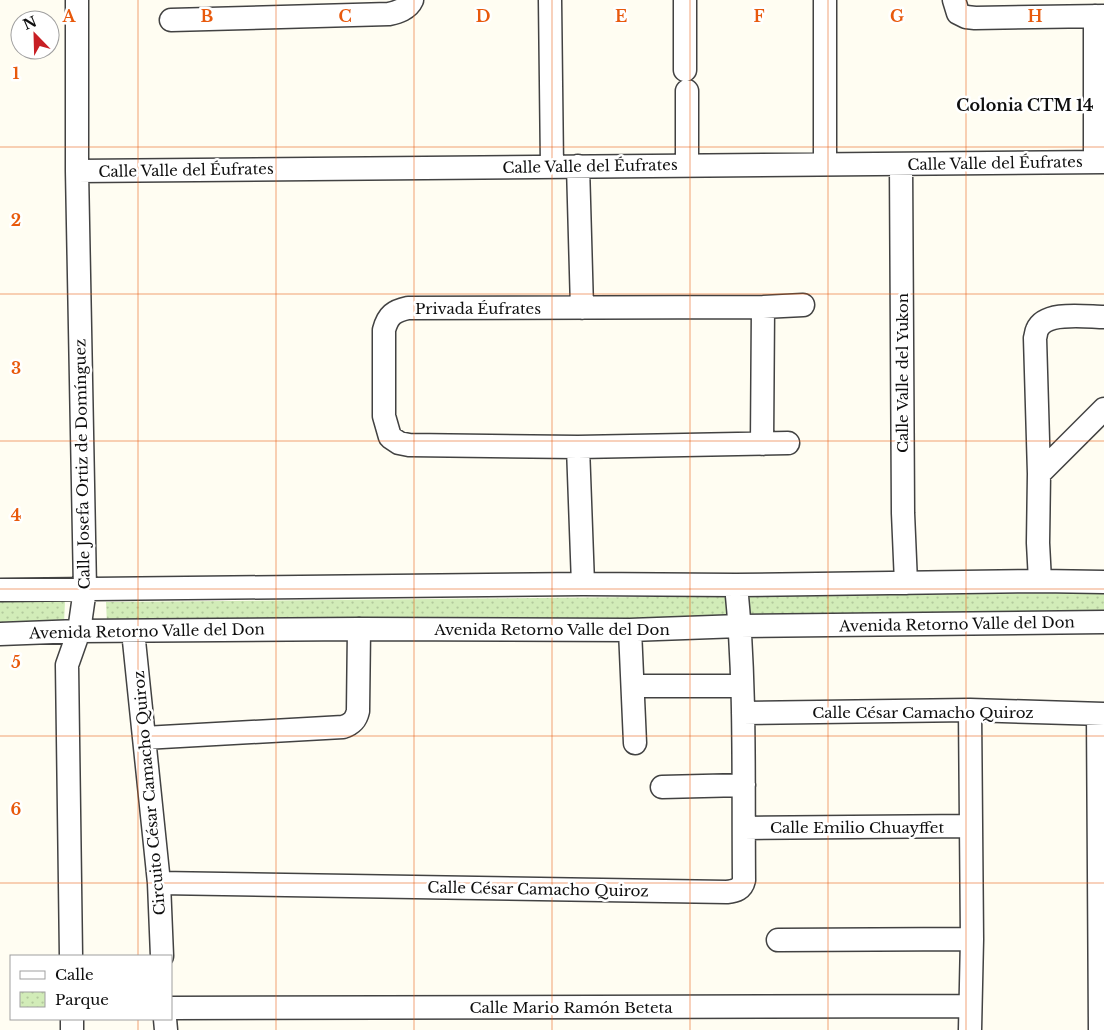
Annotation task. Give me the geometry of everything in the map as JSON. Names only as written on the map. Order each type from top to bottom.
[{"type":"street","name":"Calle Josefa Ortiz de Domínguez","points":[[71,955],[67,665],[79,631],[85,589],[77,171],[77,0]]},
{"type":"street","points":[[171,20],[240,9],[389,14],[406,8],[412,0]]},
{"type":"street","points":[[550,0],[552,166]]},
{"type":"street","points":[[685,0],[687,165]]},
{"type":"street","points":[[825,0],[825,163]]},
{"type":"street","points":[[954,0],[958,13],[975,18],[1099,16],[1100,162]]},
{"type":"street","name":"Calle Valle del Éufrates","points":[[77,171],[1100,162]]},
{"type":"street","name":"Calle Valle del Yukon","points":[[901,164],[903,513],[906,583]]},
{"type":"street","points":[[578,166],[582,308]]},
{"type":"street","name":"Privada Éufrates","points":[[788,443],[578,447],[409,446],[390,437],[384,416],[384,330],[386,321],[391,314],[408,308],[763,308],[804,305]]},
{"type":"street","points":[[762,444],[763,308]]},
{"type":"street","points":[[1040,582],[1036,330],[1048,319],[1058,316],[1104,317]]},
{"type":"street","points":[[1039,474],[1104,409]]},
{"type":"street","points":[[578,447],[583,584]]},
{"type":"street","points":[[0,590],[583,584],[736,585],[1104,582]]},
{"type":"street","name":"Calle César Camacho Quiroz","points":[[159,883],[727,892],[739,889],[743,885],[744,880],[744,785],[740,626],[736,585]]},
{"type":"street","name":"Avenida Retorno Valle del Don","points":[[0,634],[79,631],[359,628],[630,630],[740,626],[1104,622]]},
{"type":"street","points":[[144,738],[343,727],[349,725],[354,722],[358,711],[359,628]]},
{"type":"street","points":[[630,630],[635,743]]},
{"type":"street","name":"Circuito César Camacho Quiroz","points":[[133,631],[159,883],[162,955]]},
{"type":"street","points":[[633,686],[742,686]]},
{"type":"street","points":[[970,710],[972,939],[970,1030]]},
{"type":"street","name":"Calle César Camacho Quiroz","points":[[743,713],[970,710],[1101,714]]},
{"type":"street","points":[[1100,1030],[1101,714]]},
{"type":"street","points":[[662,788],[744,785]]},
{"type":"street","name":"Calle Emilio Chuayffet","points":[[744,828],[971,826]]},
{"type":"street","points":[[778,940],[972,939]]},
{"type":"street","name":"Calle Mario Ramón Beteta","points":[[172,1008],[970,1006]]},
{"type":"green space","points":[[1104,593],[1104,617],[107,624],[106,602]]},
{"type":"green space","points":[[0,600],[65,601],[64,624],[0,626]]},
{"type":"district","name":"Colonia CTM 14","points":[[1025,105]]}]
